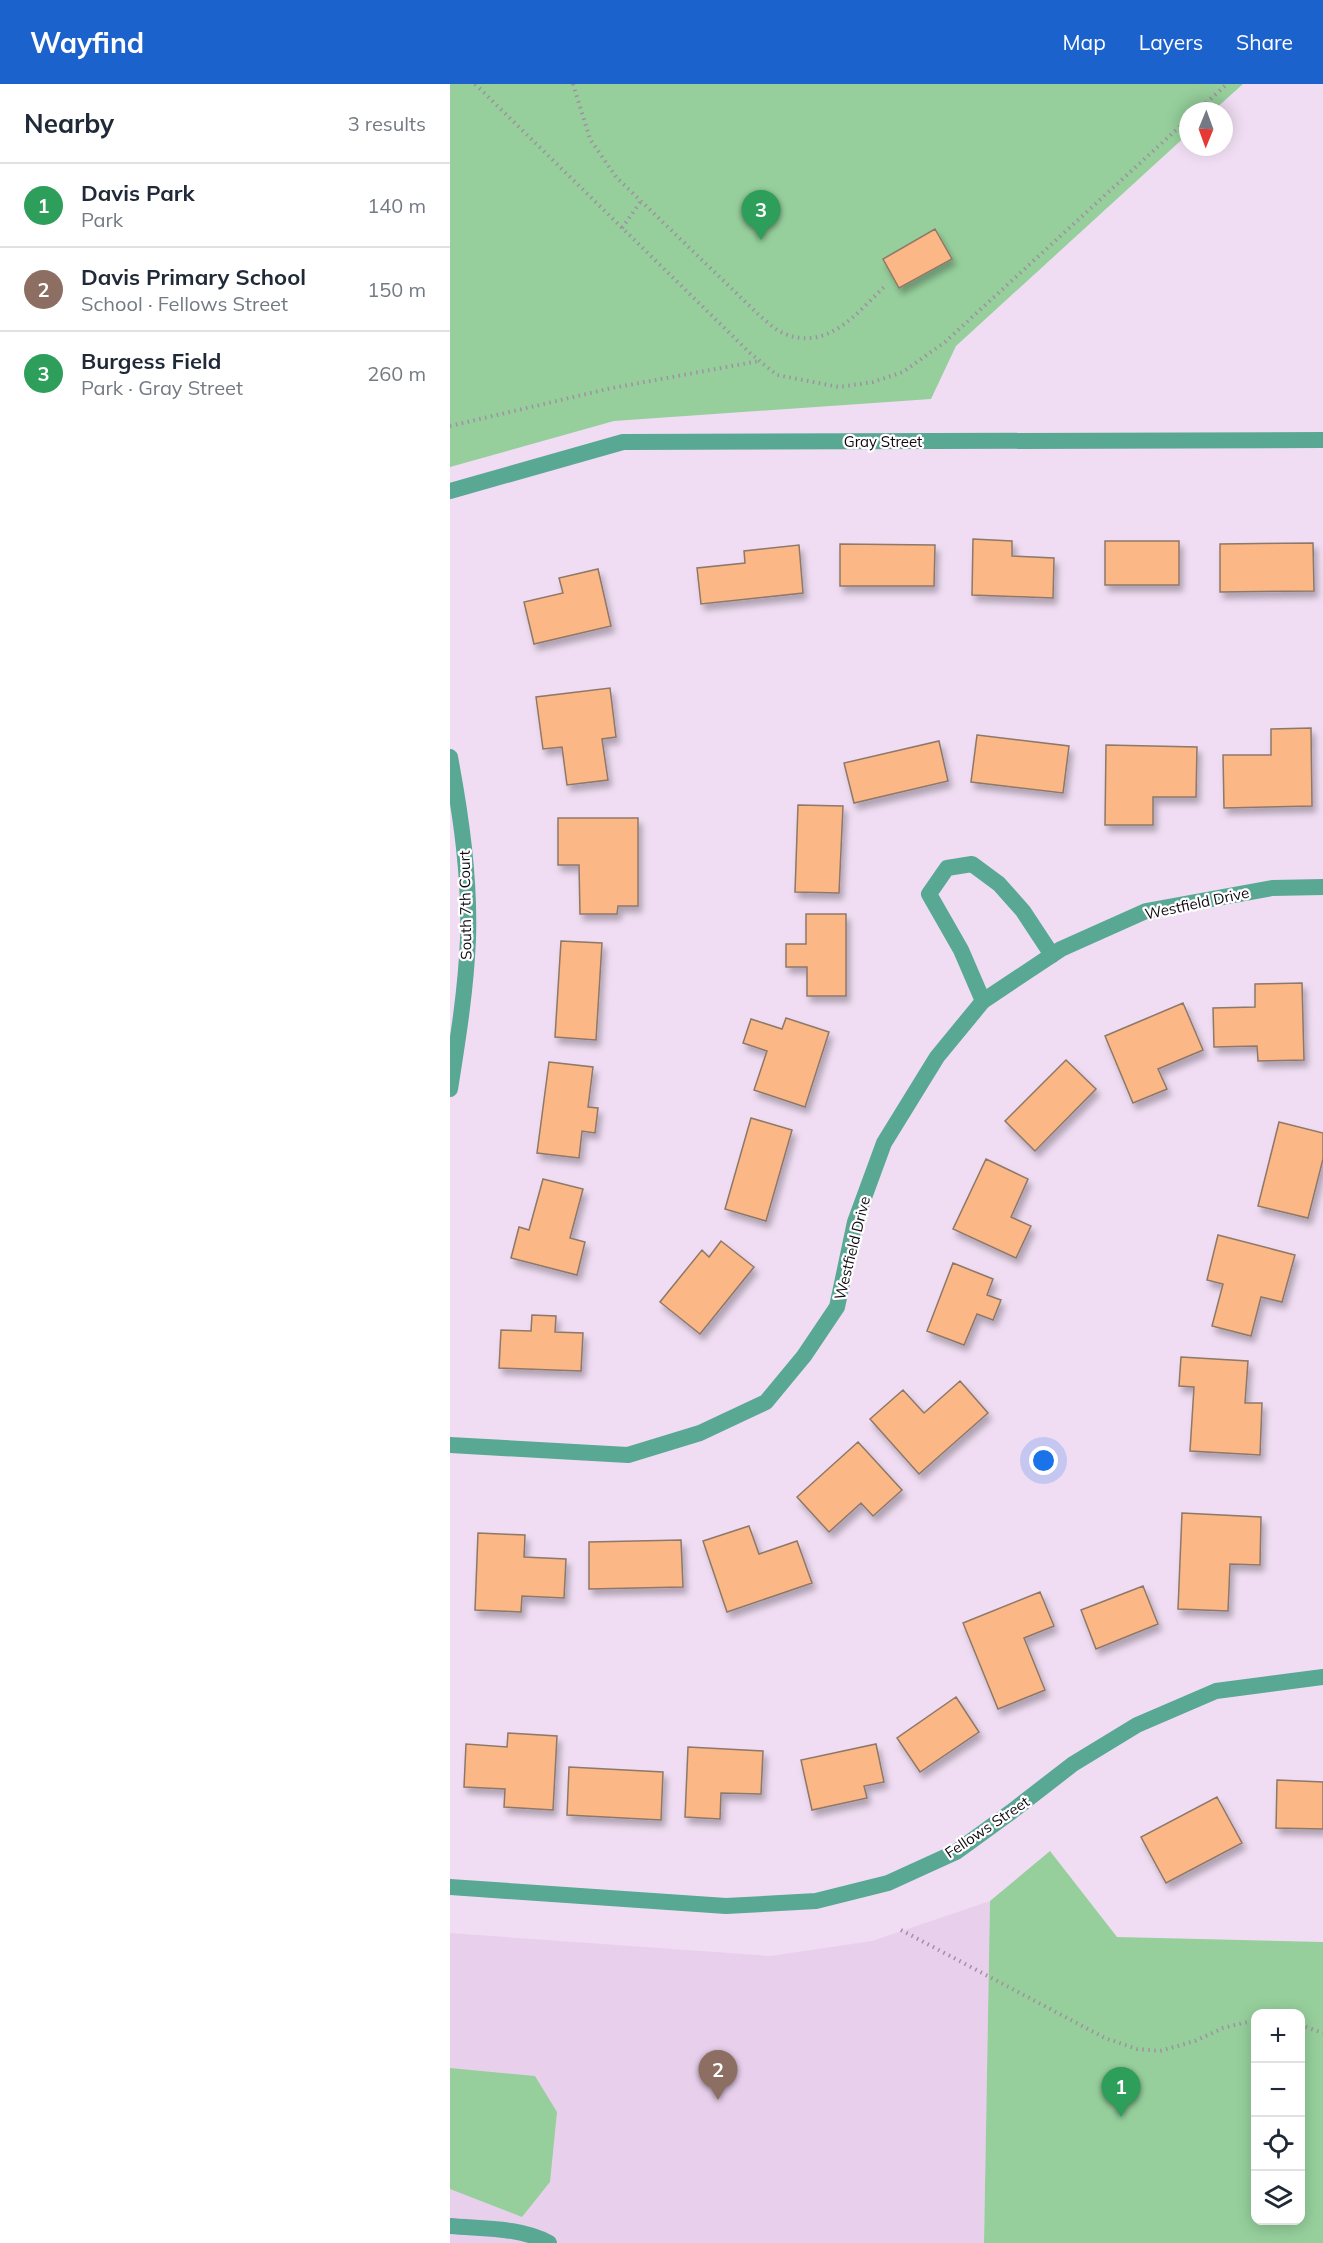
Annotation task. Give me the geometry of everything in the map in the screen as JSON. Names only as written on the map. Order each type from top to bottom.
[{"type":"street","name":"Gray Street","points":[[450,491],[623,442],[1323,440]]},
{"type":"street","name":"South 7th Court","points":[[450,757],[464,835],[468,938],[460,1024],[450,1089]]},
{"type":"street","points":[[983,1001],[961,950],[929,894],[947,868],[972,864],[999,884],[1023,911],[1052,955]]},
{"type":"street","name":"Westfield Drive","points":[[450,1445],[628,1455],[700,1433],[766,1402],[804,1356],[837,1307],[855,1222],[884,1143],[937,1057],[983,1001],[1052,955],[1146,911],[1272,888],[1323,887]]},
{"type":"street","name":"Fellows Street","points":[[450,1887],[726,1906],[816,1901],[888,1883],[956,1852],[1073,1764],[1137,1725],[1216,1691],[1323,1677]]},
{"type":"street","points":[[450,2226],[514,2232],[549,2243]]},
{"type":"path","points":[[475,84],[760,361],[777,375],[839,387],[873,382],[903,372],[945,342],[1179,127]]},
{"type":"path","points":[[479,88],[483,84]]},
{"type":"path","points":[[573,84],[590,139],[616,177],[758,314],[783,333],[801,338],[821,336],[843,327],[884,287]]},
{"type":"path","points":[[1207,102],[1227,84]]},
{"type":"path","points":[[622,228],[641,201]]},
{"type":"path","points":[[450,426],[612,388],[760,361]]},
{"type":"path","points":[[902,1930],[1105,2038],[1137,2049],[1160,2051],[1195,2041],[1223,2028],[1251,2021]]},
{"type":"path","points":[[1305,2027],[1323,2033]]},
{"type":"shaded area","points":[[990,1901],[984,2243],[450,2243],[450,1933],[770,1956],[872,1941]]},
{"type":"green space","points":[[450,84],[1243,84],[1223,102],[1179,102],[1179,142],[956,346],[931,399],[614,421],[450,467]]},
{"type":"green space","points":[[1050,1851],[1117,1937],[1323,1942],[1323,2243],[984,2243],[990,1901]]},
{"type":"green space","points":[[450,2068],[535,2076],[557,2112],[550,2182],[522,2217],[450,2189]]},
{"type":"building","points":[[935,229],[952,259],[899,288],[883,259]]},
{"type":"building","points":[[973,539],[1012,541],[1012,556],[1054,558],[1053,598],[972,595]]},
{"type":"building","points":[[1105,541],[1179,541],[1179,585],[1105,585]]},
{"type":"building","points":[[1313,543],[1314,591],[1220,592],[1220,544]]},
{"type":"building","points":[[840,544],[935,545],[934,586],[840,586]]},
{"type":"building","points":[[799,545],[803,593],[701,604],[697,568],[745,563],[744,551]]},
{"type":"building","points":[[598,569],[611,626],[534,644],[524,602],[563,593],[559,578]]},
{"type":"building","points":[[610,688],[616,737],[602,739],[608,780],[567,785],[562,747],[543,749],[536,697]]},
{"type":"building","points":[[1311,728],[1312,806],[1224,808],[1223,755],[1271,755],[1271,729]]},
{"type":"building","points":[[977,735],[1069,746],[1063,793],[971,782]]},
{"type":"building","points":[[939,741],[948,781],[854,803],[844,763]]},
{"type":"building","points":[[1106,745],[1197,747],[1196,797],[1153,797],[1153,825],[1105,825]]},
{"type":"building","points":[[798,805],[843,806],[839,893],[795,892]]},
{"type":"building","points":[[558,818],[638,818],[638,906],[618,906],[617,914],[580,914],[579,865],[558,865]]},
{"type":"building","points":[[806,914],[846,914],[846,996],[807,996],[807,967],[786,967],[786,944],[806,944]]},
{"type":"building","points":[[561,941],[602,943],[596,1040],[555,1037]]},
{"type":"building","points":[[1302,983],[1304,1060],[1258,1061],[1257,1046],[1214,1047],[1213,1008],[1255,1007],[1255,984]]},
{"type":"building","points":[[1183,1003],[1203,1050],[1158,1069],[1167,1089],[1133,1103],[1105,1036]]},
{"type":"building","points":[[786,1018],[829,1032],[805,1107],[754,1090],[767,1051],[743,1043],[751,1019],[782,1029]]},
{"type":"building","points":[[1066,1060],[1096,1089],[1035,1151],[1005,1121]]},
{"type":"building","points":[[549,1062],[593,1067],[588,1107],[598,1108],[595,1133],[582,1131],[579,1158],[537,1153]]},
{"type":"building","points":[[751,1118],[792,1130],[766,1221],[725,1209]]},
{"type":"building","points":[[1279,1122],[1323,1133],[1323,1159],[1308,1218],[1258,1206]]},
{"type":"building","points":[[986,1159],[1028,1179],[1011,1217],[1031,1226],[1016,1258],[953,1229]]},
{"type":"building","points":[[543,1179],[583,1189],[570,1238],[585,1242],[577,1275],[511,1258],[519,1227],[529,1230]]},
{"type":"building","points":[[1218,1235],[1295,1255],[1282,1302],[1261,1297],[1251,1336],[1212,1326],[1223,1284],[1207,1280]]},
{"type":"building","points":[[721,1241],[754,1267],[700,1334],[660,1302],[702,1250],[709,1257]]},
{"type":"building","points":[[953,1263],[993,1279],[987,1295],[1001,1300],[993,1320],[977,1314],[964,1345],[927,1331]]},
{"type":"building","points":[[532,1315],[556,1316],[555,1332],[583,1333],[581,1371],[499,1368],[501,1330],[531,1331]]},
{"type":"building","points":[[1181,1357],[1248,1361],[1245,1403],[1262,1403],[1260,1455],[1190,1451],[1194,1387],[1179,1386]]},
{"type":"building","points":[[960,1381],[988,1413],[919,1474],[870,1419],[903,1390],[924,1413]]},
{"type":"building","points":[[858,1442],[902,1490],[873,1516],[861,1503],[829,1532],[797,1497]]},
{"type":"building","points":[[1182,1513],[1261,1517],[1260,1565],[1230,1564],[1228,1611],[1178,1609]]},
{"type":"building","points":[[749,1526],[759,1554],[797,1541],[812,1583],[727,1612],[703,1541]]},
{"type":"building","points":[[478,1533],[525,1535],[524,1557],[566,1559],[564,1598],[522,1596],[521,1612],[475,1610]]},
{"type":"building","points":[[681,1540],[683,1587],[589,1589],[589,1542]]},
{"type":"building","points":[[1143,1586],[1158,1624],[1096,1649],[1081,1610]]},
{"type":"building","points":[[1040,1592],[1054,1626],[1024,1638],[1045,1690],[998,1709],[963,1623]]},
{"type":"building","points":[[956,1697],[979,1732],[920,1772],[897,1738]]},
{"type":"building","points":[[508,1733],[557,1736],[553,1810],[504,1807],[505,1789],[464,1787],[466,1744],[507,1747]]},
{"type":"building","points":[[876,1744],[884,1782],[864,1786],[867,1798],[812,1810],[801,1760]]},
{"type":"building","points":[[688,1747],[763,1751],[761,1794],[721,1793],[720,1819],[685,1817]]},
{"type":"building","points":[[569,1767],[663,1772],[661,1820],[567,1815]]},
{"type":"building","points":[[1277,1780],[1323,1782],[1323,1829],[1276,1828]]},
{"type":"building","points":[[1217,1797],[1242,1843],[1166,1883],[1141,1837]]},
{"type":"place","name":"Burgess Field","points":[[761,240]]},
{"type":"place","name":"Davis Primary School","points":[[718,2100]]},
{"type":"place","name":"Davis Park","points":[[1121,2117]]}]
